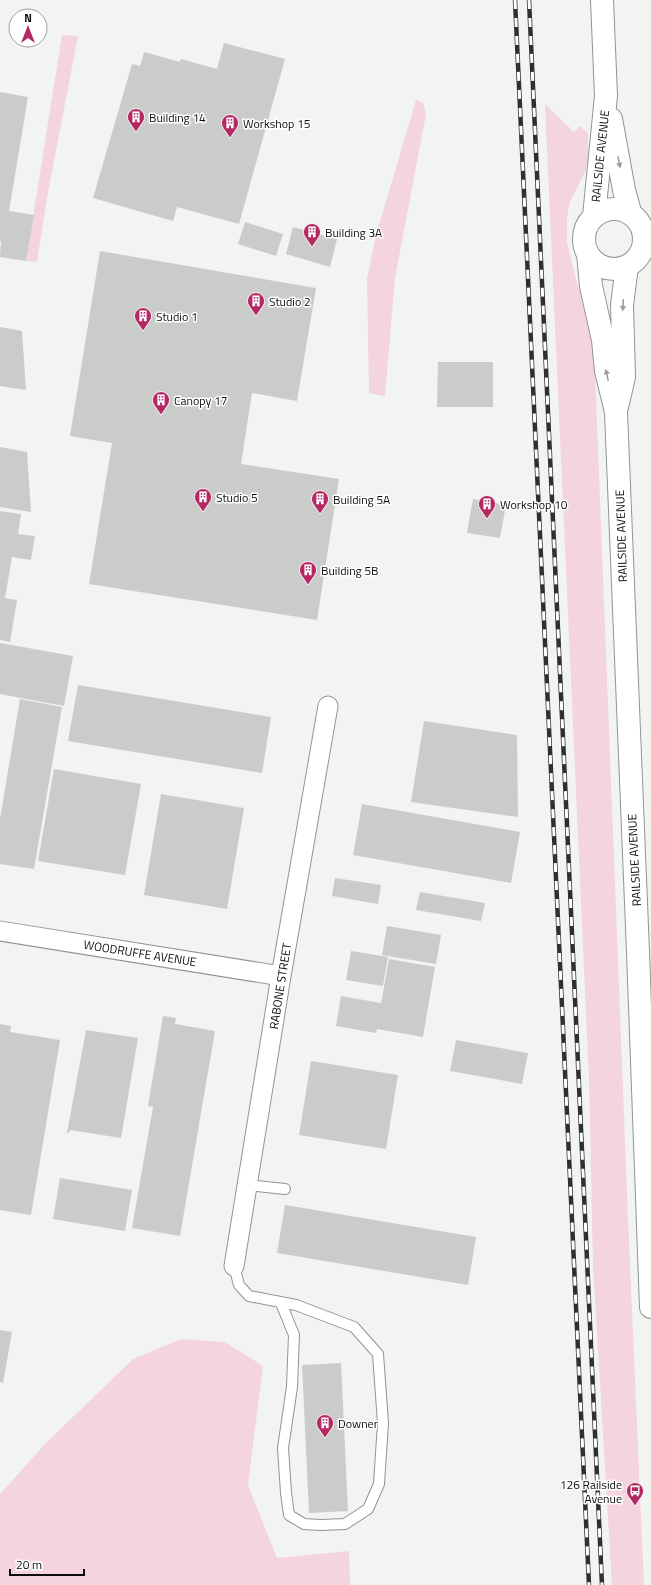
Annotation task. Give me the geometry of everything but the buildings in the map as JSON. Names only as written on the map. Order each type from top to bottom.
[{"type":"main road","name":"RAILSIDE AVENUE","points":[[594,216],[606,96],[602,0]]},
{"type":"main road","name":"RAILSIDE AVENUE","points":[[606,96],[624,190],[640,219]]},
{"type":"main road","points":[[609,208],[620,209],[640,219],[643,230],[643,244],[639,261],[617,269],[604,267],[596,263],[588,254],[584,245],[584,233],[594,216],[609,208]]},
{"type":"main road","name":"RAILSIDE AVENUE","points":[[588,254],[591,286],[603,340],[606,371],[616,412],[651,1307]]},
{"type":"main road","name":"RAILSIDE AVENUE","points":[[616,412],[624,377],[622,305],[639,261]]},
{"type":"street","name":"RABONE STREET","points":[[234,1266],[281,976],[328,706]]},
{"type":"street","name":"WOODRUFFE AVENUE","points":[[0,931],[281,976]]},
{"type":"lane","points":[[247,1185],[284,1189]]},
{"type":"lane","points":[[234,1266],[239,1285],[249,1296],[296,1306],[354,1327],[378,1354],[383,1423],[379,1484],[368,1509],[345,1524],[304,1524],[290,1515],[286,1493],[283,1448],[292,1387],[294,1335],[281,1303]]},
{"type":"shaded area","points":[[62,35],[78,36],[47,198],[37,262],[26,261]]},
{"type":"shaded area","points":[[416,100],[423,103],[426,114],[395,278],[385,396],[369,393],[367,279],[376,235]]},
{"type":"shaded area","points":[[545,104],[574,132],[579,126],[588,133],[588,160],[586,170],[570,202],[567,217],[567,242],[577,283],[588,312],[594,345],[628,1218],[644,1585],[612,1585],[593,1265],[589,1080]]},
{"type":"shaded area","points":[[181,1339],[225,1342],[263,1366],[248,1485],[277,1558],[349,1551],[350,1585],[0,1585],[0,1494],[46,1443],[133,1359]]},
{"type":"railway","points":[[515,0],[589,1585]]},
{"type":"railway","points":[[529,0],[602,1585]]},
{"type":"place","name":"Building 14","points":[[136,132]]},
{"type":"place","name":"Workshop 15","points":[[230,138]]},
{"type":"place","name":"Building 3A","points":[[312,247]]},
{"type":"place","name":"Studio 2","points":[[256,316]]},
{"type":"place","name":"Studio 1","points":[[143,331]]},
{"type":"place","name":"Canopy 17","points":[[161,415]]},
{"type":"place","name":"Studio 5","points":[[203,512]]},
{"type":"place","name":"Building 5A","points":[[320,514]]},
{"type":"place","name":"Workshop 10","points":[[487,519]]},
{"type":"place","name":"Building 5B","points":[[308,585]]},
{"type":"place","name":"Downer","points":[[325,1438]]},
{"type":"place","name":"126 Railside Avenue","points":[[635,1506]]}]
